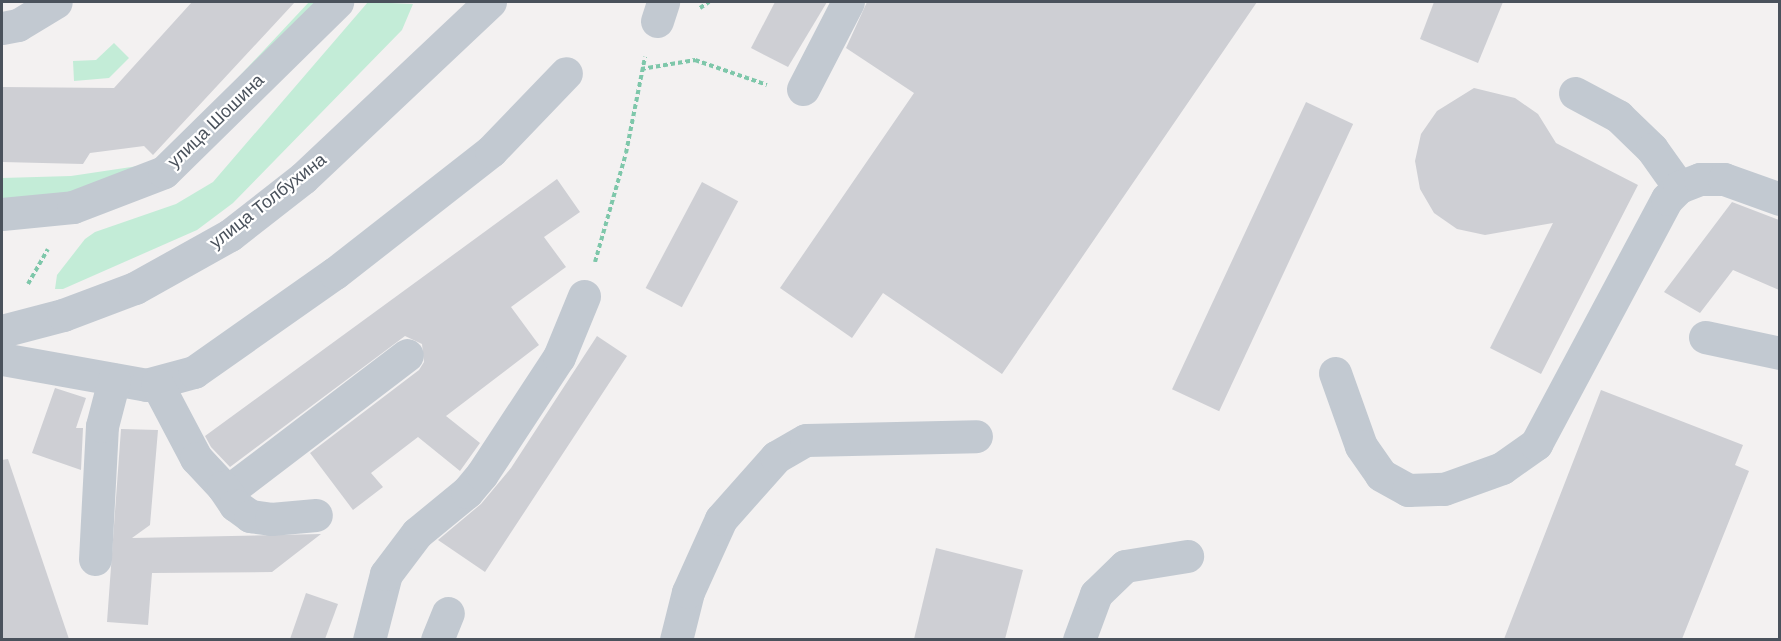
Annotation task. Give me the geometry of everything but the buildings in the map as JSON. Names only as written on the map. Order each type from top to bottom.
[{"type":"street","points":[[2,28],[18,25],[56,2]]},
{"type":"street","name":"улица Шошина","points":[[2,214],[73,207],[164,172],[337,2]]},
{"type":"street","name":"улица Толбухина","points":[[2,331],[63,315],[135,288],[230,235],[303,178],[490,2]]},
{"type":"street","points":[[803,89],[848,2]]},
{"type":"street","points":[[2,359],[114,380],[157,384],[194,372],[335,273],[491,151],[567,73]]},
{"type":"street","points":[[1575,93],[1618,116],[1652,149],[1678,187]]},
{"type":"street","points":[[1335,373],[1361,446],[1381,475],[1408,490],[1444,489],[1502,468],[1536,444],[1666,199],[1678,187],[1700,179],[1724,179],[1779,199]]},
{"type":"street","points":[[369,639],[386,574],[417,533],[467,492],[482,474],[559,357],[584,296]]},
{"type":"street","points":[[1705,337],[1779,353]]},
{"type":"street","points":[[223,487],[235,486],[407,355]]},
{"type":"street","points":[[95,559],[102,426],[114,380]]},
{"type":"street","points":[[157,384],[196,458],[223,487],[235,505],[250,516],[272,519],[316,514]]},
{"type":"street","points":[[676,639],[688,592],[721,519],[776,457],[806,441],[976,436]]},
{"type":"street","points":[[1079,639],[1096,594],[1125,566],[1187,556]]},
{"type":"path","points":[[584,296],[626,153],[641,70],[660,11]]},
{"type":"path","points":[[641,70],[695,60],[788,91],[803,89]]},
{"type":"path","points":[[26,288],[73,207]]},
{"type":"green space","points":[[309,2],[325,2],[160,168],[69,199],[2,203],[2,178],[71,176],[158,163]]},
{"type":"green space","points":[[368,2],[413,4],[402,30],[233,203],[197,230],[63,289],[55,289],[57,275],[85,239],[95,232],[176,204],[213,182]]},
{"type":"green space","points":[[114,43],[129,58],[109,78],[74,81],[73,61],[96,60]]}]
